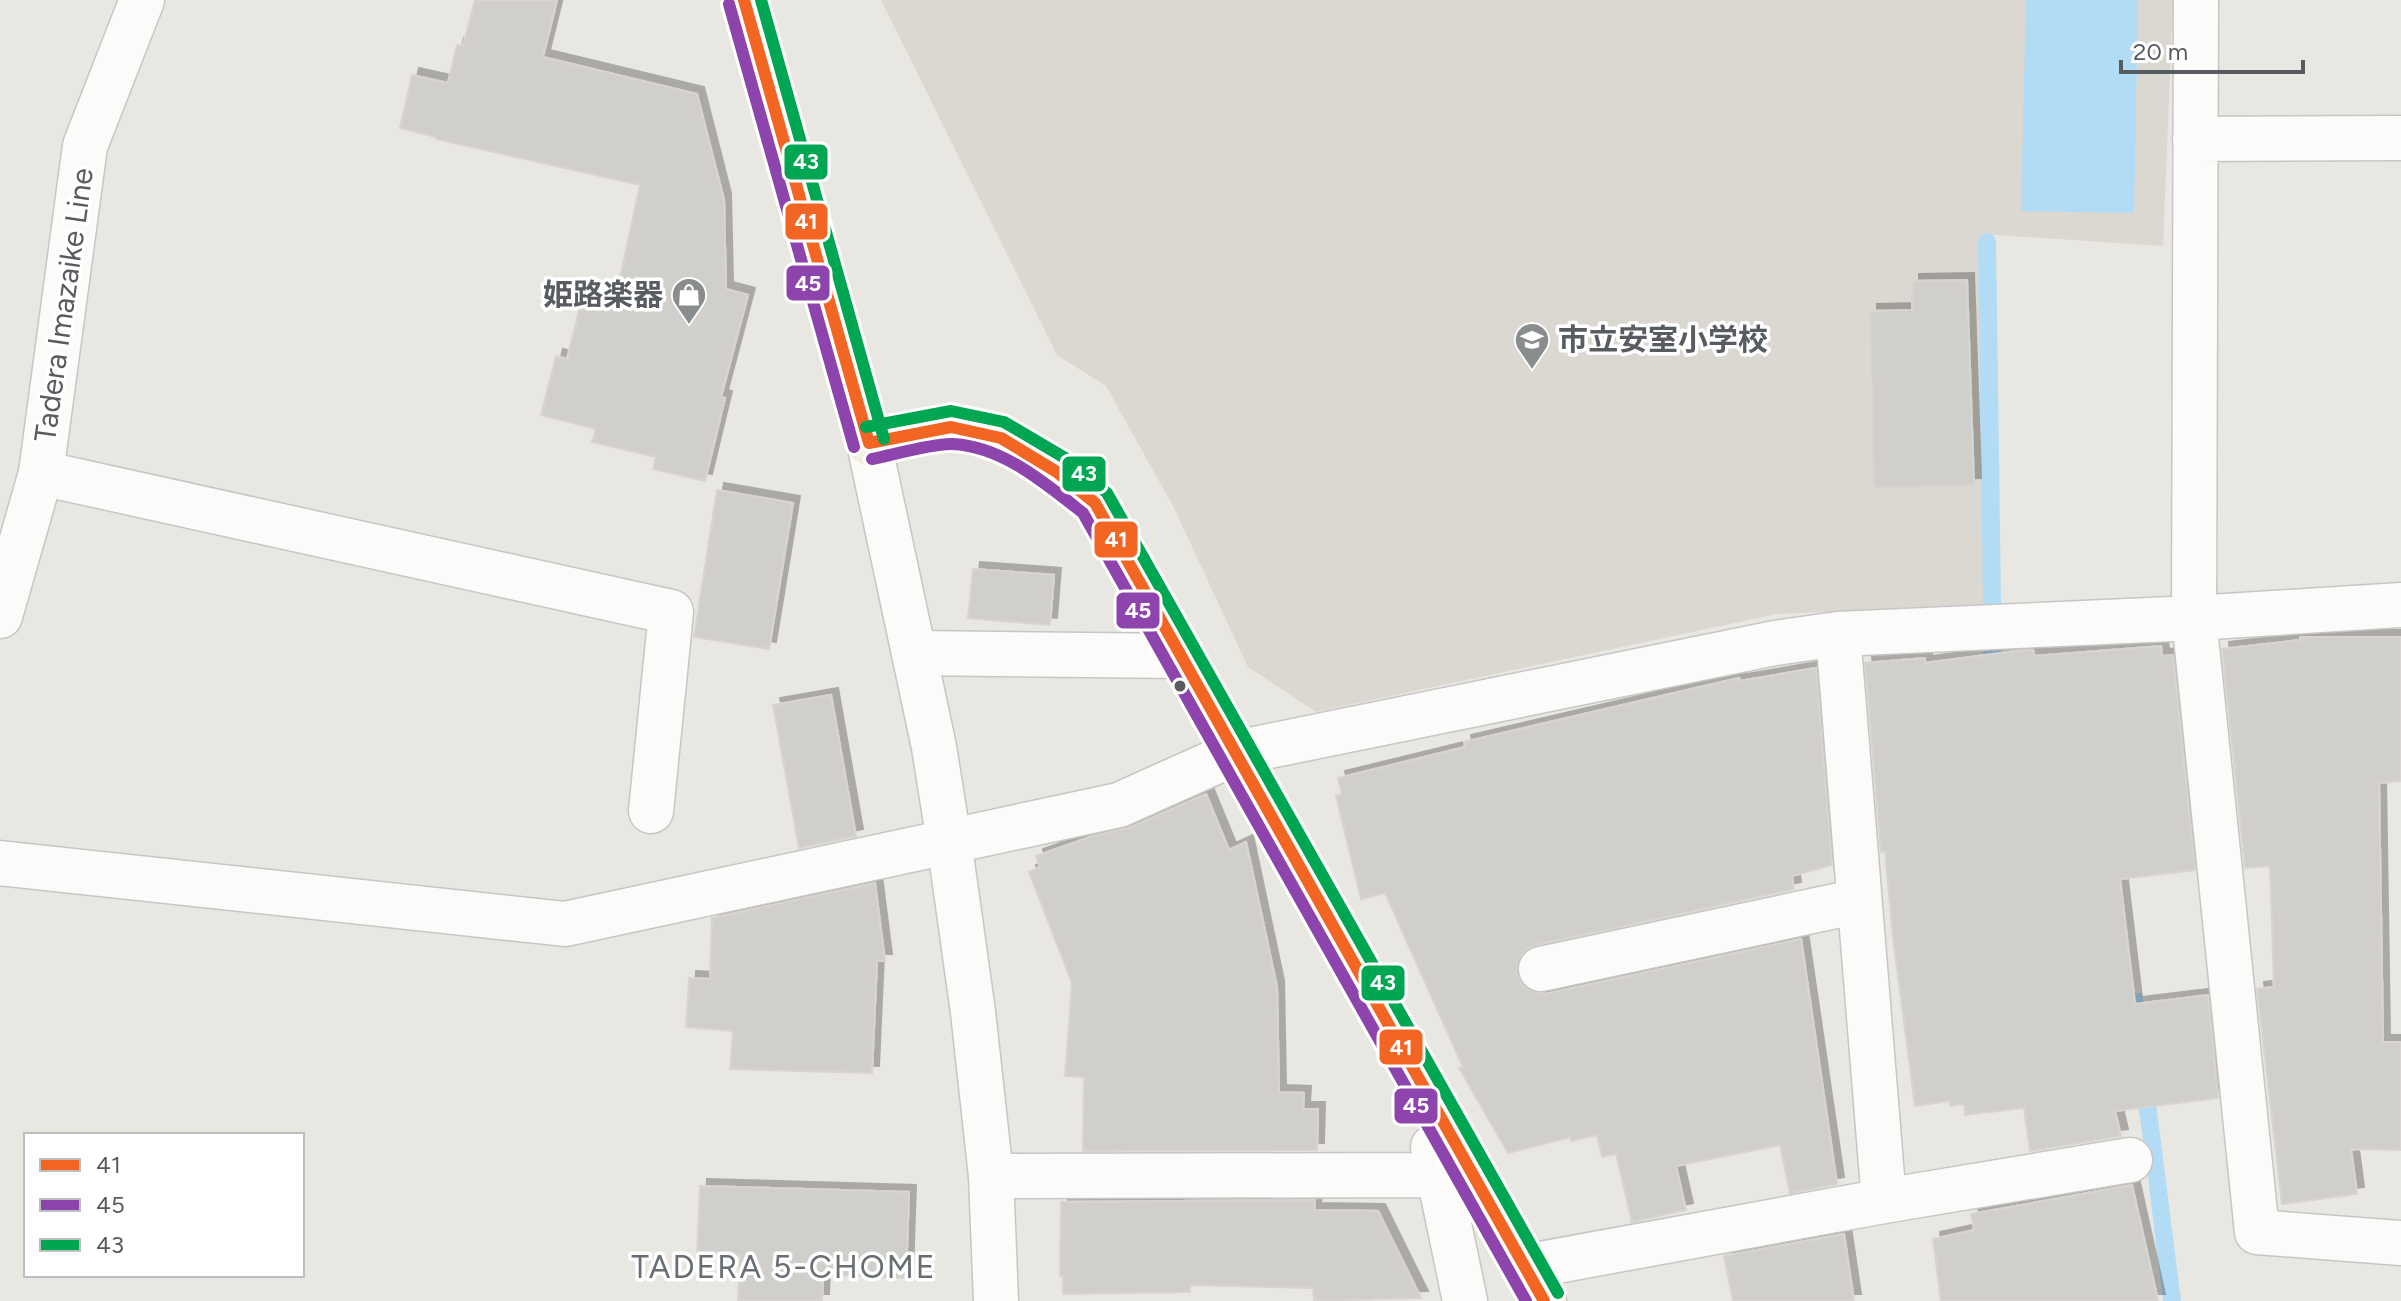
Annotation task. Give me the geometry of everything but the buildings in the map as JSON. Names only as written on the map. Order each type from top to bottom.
[{"type":"main road","points":[[744,0],[869,443],[951,427],[1001,438],[1057,472],[1095,503],[1534,1284]]},
{"type":"street","name":"Tadera Imazaike Line","points":[[0,616],[41,473],[85,146],[142,0]]},
{"type":"street","points":[[2196,0],[2194,618],[2257,1232],[2401,1243]]},
{"type":"street","points":[[2195,139],[2401,138]]},
{"type":"street","points":[[869,443],[934,747],[949,841],[973,1012],[991,1176],[996,1301]]},
{"type":"street","points":[[41,473],[671,612],[651,811]]},
{"type":"street","points":[[0,863],[565,924],[1119,805],[1235,753],[1775,643],[1838,634],[2401,605]]},
{"type":"street","points":[[1838,634],[1884,1201]]},
{"type":"street","points":[[915,653],[1180,656]]},
{"type":"street","points":[[1541,969],[1859,901]]},
{"type":"street","points":[[1424,1089],[1438,1175],[1465,1301]]},
{"type":"street","points":[[1534,1284],[1884,1201],[2130,1160]]},
{"type":"street","points":[[991,1176],[1438,1175]]},
{"type":"shaded area","name":"市立安室小学校","points":[[881,0],[2173,0],[2163,246],[1981,234],[1984,605],[1777,614],[1316,712],[1248,667],[1174,508],[1106,386],[1057,355]]},
{"type":"water","points":[[2026,0],[2138,0],[2134,213],[2021,211]]},
{"type":"water","points":[[2142,993],[2181,1301],[2163,1301],[2145,1151],[2121,994]]},
{"type":"waterway","points":[[1987,242],[1993,677]]},
{"type":"transit line","name":"41","points":[[744,0],[869,443]]},
{"type":"transit line","name":"43","points":[[761,0],[884,439]]},
{"type":"transit line","name":"45","points":[[729,4],[854,447]]},
{"type":"transit line","name":"43","points":[[866,427],[951,411],[1004,422],[1065,458],[1107,493],[1558,1293]]},
{"type":"transit line","name":"41","points":[[869,443],[951,427],[1001,438],[1057,472],[1095,503],[1544,1301]]},
{"type":"transit line","name":"45","points":[[872,459],[935,445],[970,446],[988,451],[1022,468],[1083,513],[1526,1301]]},
{"type":"place","name":"姫路楽器","points":[[689,326]]},
{"type":"place","name":"市立安室小学校","points":[[1532,371]]},
{"type":"district","name":"TADERA 5-CHOME","points":[[784,1267]]}]
